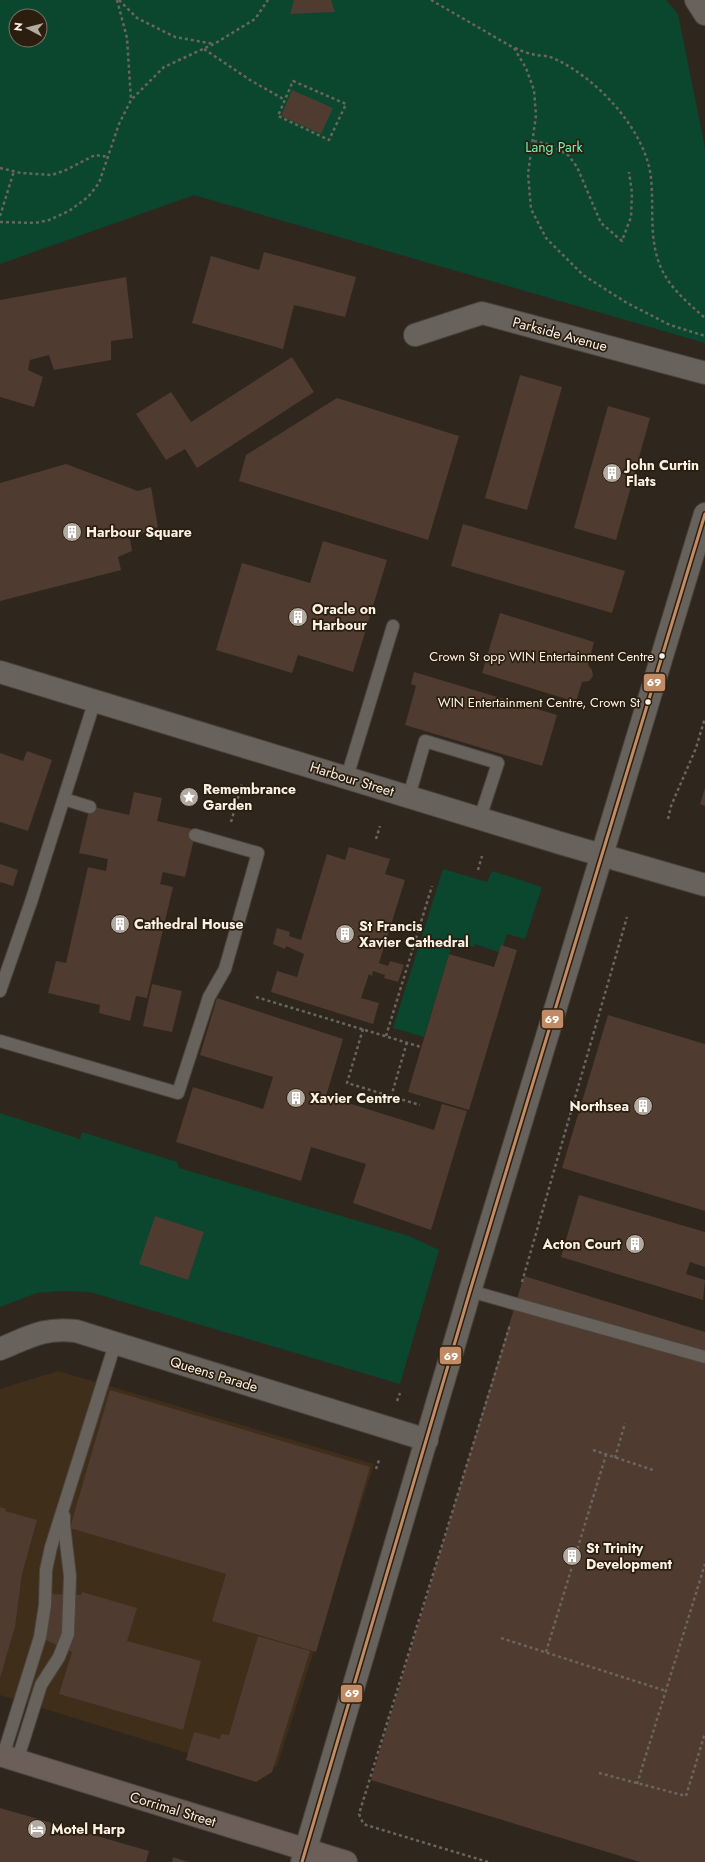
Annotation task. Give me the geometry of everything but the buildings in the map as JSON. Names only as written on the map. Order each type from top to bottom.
[{"type":"main road","name":"Corrimal Street","points":[[7,1758],[304,1856],[346,1862]]},
{"type":"street","points":[[696,0],[705,14]]},
{"type":"street","name":"Parkside Avenue","points":[[415,335],[482,313],[705,373]]},
{"type":"street","points":[[304,1856],[470,1291],[705,514]]},
{"type":"street","name":"Harbour Street","points":[[0,672],[96,700],[602,856],[705,885]]},
{"type":"street","name":"Queens Parade","points":[[0,1349],[44,1331],[76,1331],[427,1440]]},
{"type":"lane","points":[[347,778],[393,626]]},
{"type":"lane","points":[[0,991],[96,700]]},
{"type":"lane","points":[[409,796],[425,741],[498,762],[480,818]]},
{"type":"lane","points":[[64,798],[90,807]]},
{"type":"lane","points":[[0,1041],[178,1093],[209,997],[225,969],[258,853],[194,836]]},
{"type":"lane","points":[[470,1291],[517,1302],[705,1357]]},
{"type":"lane","points":[[7,1758],[40,1637],[45,1605],[46,1570],[67,1495],[115,1344]]},
{"type":"lane","points":[[7,1758],[41,1685],[59,1657],[68,1634],[70,1576],[64,1525],[67,1495]]},
{"type":"path","points":[[118,0],[137,18],[175,37],[214,44]]},
{"type":"path","points":[[118,0],[127,38],[131,100]]},
{"type":"path","points":[[0,222],[35,223],[49,220],[69,211],[88,197],[99,182],[120,124],[131,100],[164,67],[214,44],[255,19],[268,0]]},
{"type":"path","points":[[431,0],[514,48],[532,54],[552,57],[597,88],[611,101],[627,121],[647,158],[651,178],[652,234],[659,263],[673,288],[681,298],[705,318]]},
{"type":"path","points":[[203,48],[250,80],[285,100]]},
{"type":"path","points":[[514,48],[526,68],[534,90],[536,115],[534,141],[528,174],[531,209],[546,238],[582,275],[627,303],[670,325],[705,336]]},
{"type":"path","points":[[293,81],[346,104],[329,140],[278,116],[285,100],[293,81]]},
{"type":"path","points":[[534,141],[552,145],[569,156],[577,167],[601,223],[622,241],[631,217],[632,194],[629,172]]},
{"type":"path","points":[[0,168],[52,175],[66,170],[95,154],[109,157]]},
{"type":"path","points":[[0,216],[14,171]]},
{"type":"path","points":[[668,819],[671,806],[696,748],[705,718]]},
{"type":"path","points":[[237,803],[242,784]]},
{"type":"path","points":[[376,840],[380,826]]},
{"type":"path","points":[[478,870],[482,856]]},
{"type":"path","points":[[386,1036],[432,886]]},
{"type":"path","points":[[488,1862],[366,1825],[363,1823],[359,1814],[517,1302],[627,917]]},
{"type":"path","points":[[256,997],[421,1047]]},
{"type":"path","points":[[363,1029],[347,1083],[420,1105]]},
{"type":"path","points":[[391,1096],[407,1042]]},
{"type":"path","points":[[397,1402],[400,1394]]},
{"type":"path","points":[[615,1458],[626,1423]]},
{"type":"path","points":[[593,1450],[653,1470]]},
{"type":"path","points":[[546,1652],[606,1455]]},
{"type":"path","points":[[376,1469],[379,1460]]},
{"type":"path","points":[[637,1784],[705,1564]]},
{"type":"path","points":[[501,1638],[666,1690]]},
{"type":"path","points":[[599,1773],[686,1796],[703,1745],[705,1734]]},
{"type":"shaded area","points":[[58,1371],[374,1464],[277,1766],[252,1773],[0,1695],[0,1389]]},
{"type":"green space","name":"Lang Park","points":[[0,0],[666,0],[678,14],[705,148],[705,343],[194,195],[0,264]]},
{"type":"green space","points":[[443,869],[487,882],[492,871],[542,887],[525,939],[507,934],[501,953],[475,944],[474,947],[453,941],[424,1037],[393,1028]]},
{"type":"green space","points":[[0,1113],[80,1139],[82,1132],[177,1162],[179,1168],[409,1236],[439,1250],[400,1384],[90,1292],[61,1291],[37,1293],[0,1307]]},
{"type":"transit line","name":"69","points":[[302,1862],[470,1291],[705,514]]},
{"type":"place","name":"John Curtin Flats","points":[[612,473]]},
{"type":"place","name":"Harbour Square","points":[[72,532]]},
{"type":"place","name":"Oracle on Harbour","points":[[298,617]]},
{"type":"place","name":"Crown St opp WIN Entertainment Centre","points":[[662,656]]},
{"type":"place","name":"WIN Entertainment Centre, Crown St","points":[[648,702]]},
{"type":"place","name":"Remembrance Garden","points":[[189,797]]},
{"type":"place","name":"Cathedral House","points":[[120,924]]},
{"type":"place","name":"St Francis Xavier Cathedral","points":[[345,934]]},
{"type":"place","name":"Xavier Centre","points":[[296,1098]]},
{"type":"place","name":"Northsea","points":[[643,1106]]},
{"type":"place","name":"Acton Court","points":[[635,1244]]},
{"type":"place","name":"St Trinity Development","points":[[572,1556]]},
{"type":"place","name":"Motel Harp","points":[[37,1829]]}]
